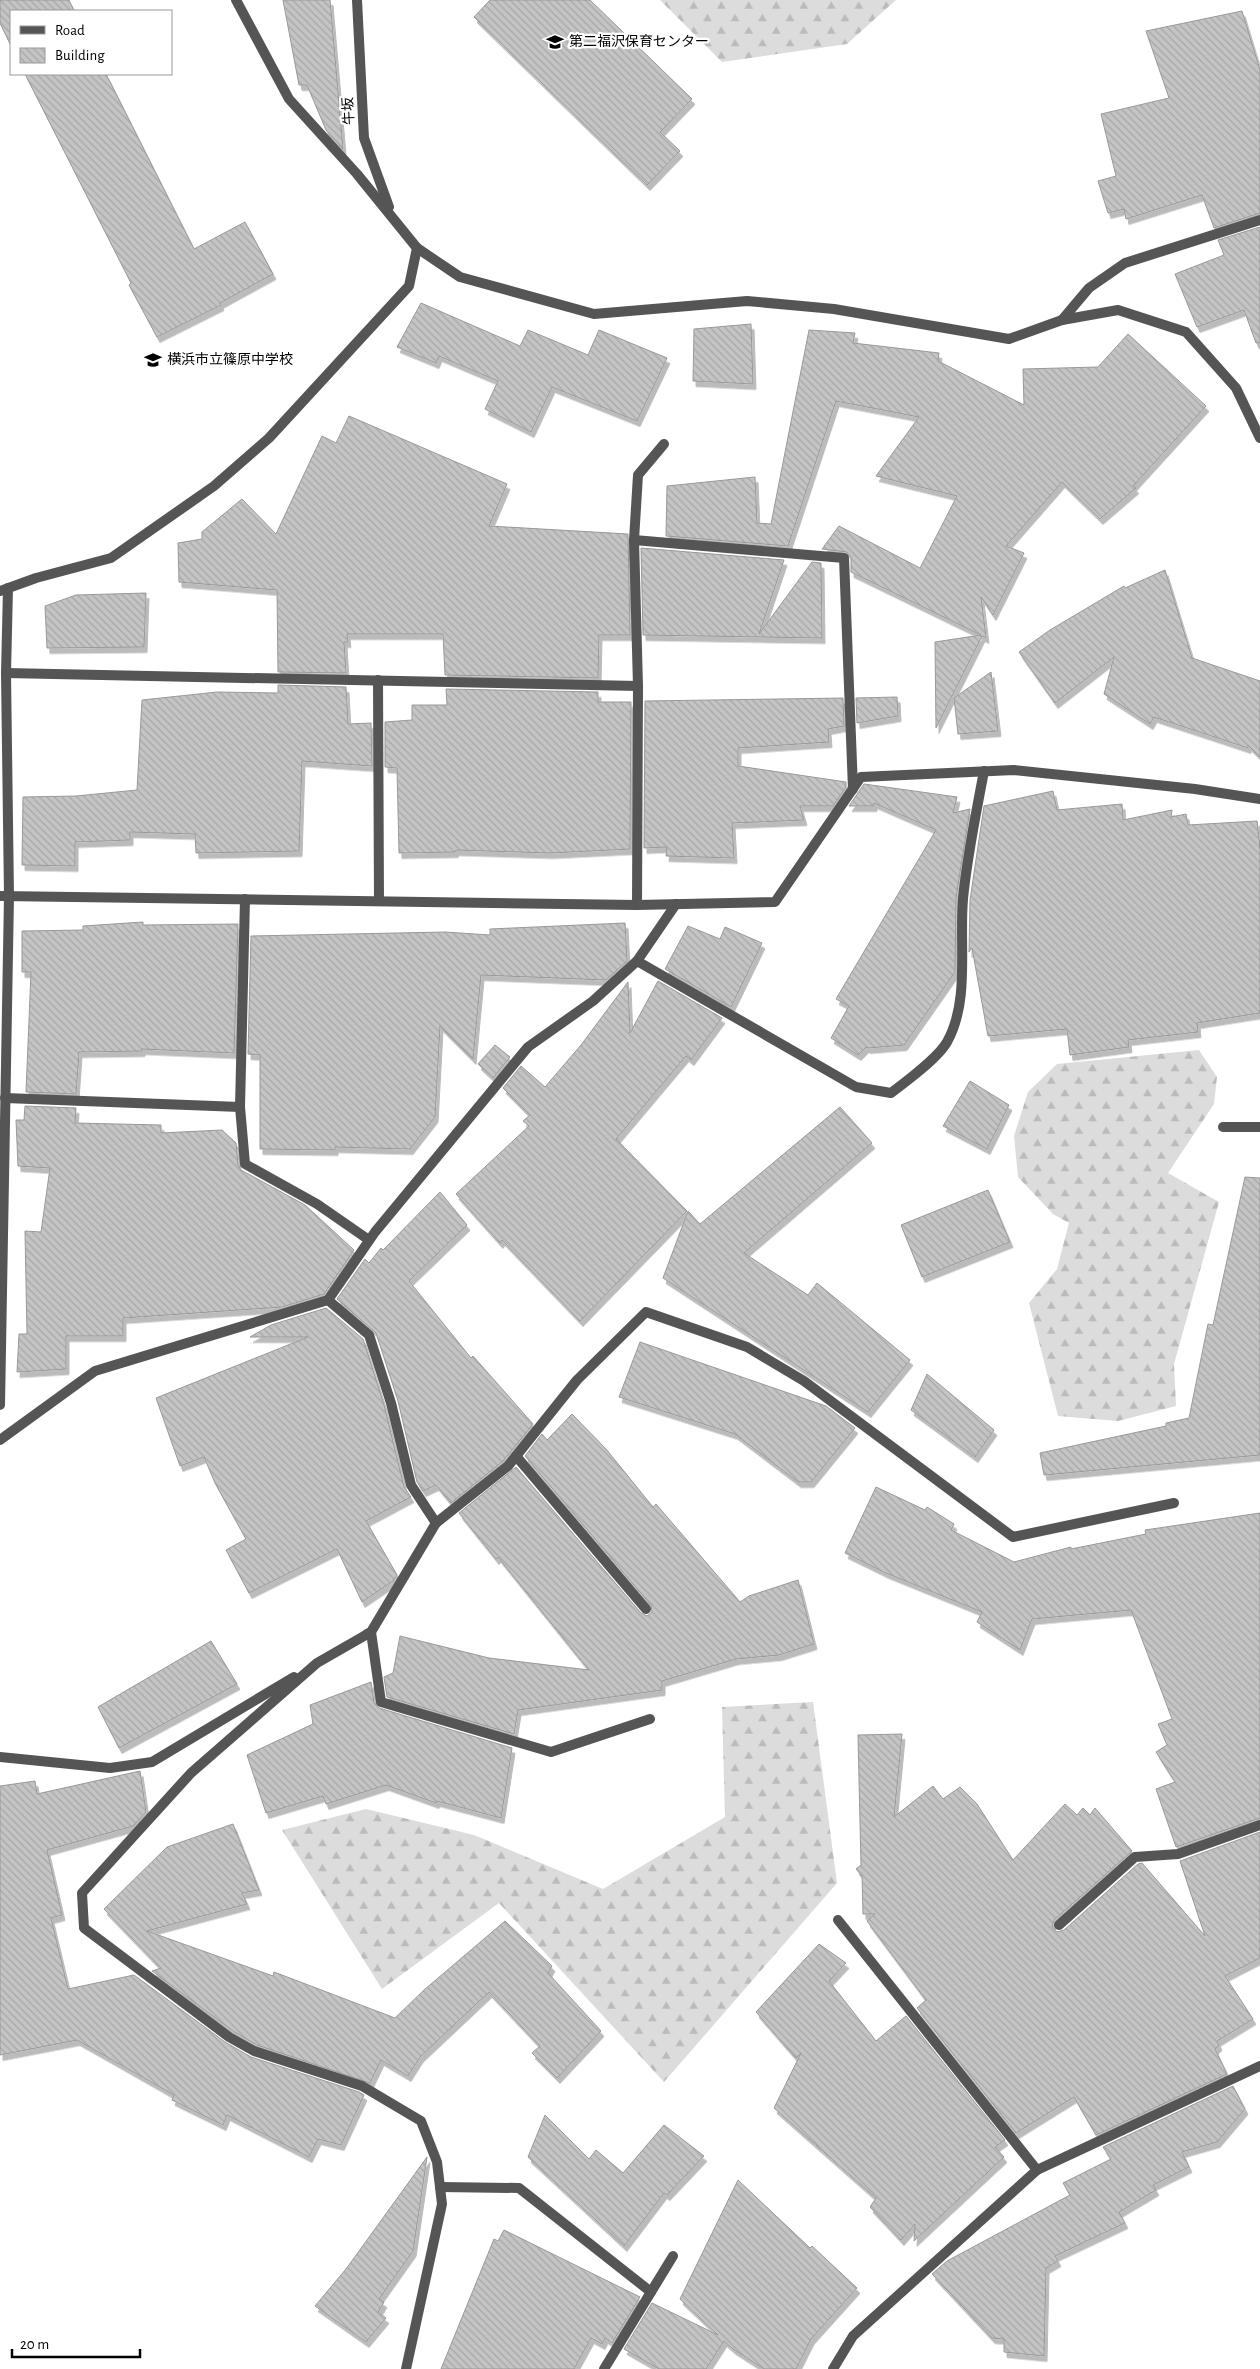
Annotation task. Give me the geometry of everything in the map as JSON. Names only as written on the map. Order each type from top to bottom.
[{"type":"street","points":[[236,0],[289,99],[392,215],[418,248],[460,277],[594,314],[747,301],[834,309],[1009,339],[1062,320],[1118,310],[1186,332],[1236,388],[1260,438]]},
{"type":"street","name":"牛坂","points":[[357,0],[364,138],[392,215]]},
{"type":"street","points":[[1062,320],[1089,288],[1125,263],[1260,220]]},
{"type":"street","points":[[0,1405],[5,1098],[6,673],[4,590],[36,578],[111,558],[214,486],[269,438],[409,286],[418,248]]},
{"type":"street","points":[[637,905],[638,686],[634,540],[638,475],[664,444]]},
{"type":"street","points":[[634,540],[844,558],[853,788]]},
{"type":"street","points":[[6,673],[638,686]]},
{"type":"street","points":[[378,680],[379,901]]},
{"type":"street","points":[[4,896],[637,905],[775,902],[861,777],[1014,770],[1194,789],[1260,799]]},
{"type":"street","points":[[637,961],[856,1087],[891,1093],[917,1073],[947,1043],[959,1014],[963,902],[968,861],[984,772]]},
{"type":"street","points":[[245,899],[240,1107],[245,1164],[317,1204],[369,1240]]},
{"type":"street","points":[[0,1440],[95,1371],[328,1300],[369,1240],[528,1047],[593,1001],[637,961],[676,904]]},
{"type":"street","points":[[5,1098],[240,1107]]},
{"type":"street","points":[[1223,1127],[1260,1127]]},
{"type":"street","points":[[328,1300],[369,1335],[391,1403],[411,1485],[436,1523]]},
{"type":"street","points":[[0,1757],[110,1768],[152,1762],[372,1632],[436,1523],[508,1466],[577,1380],[646,1312],[747,1347],[804,1381],[1014,1537],[1174,1503]]},
{"type":"street","points":[[516,1456],[646,1609]]},
{"type":"street","points":[[372,1632],[381,1702],[551,1752],[650,1719]]},
{"type":"street","points":[[317,1663],[191,1773],[82,1893],[84,1928],[229,2037],[254,2051],[362,2086],[421,2121],[437,2162],[442,2204],[406,2369]]},
{"type":"street","points":[[1059,1925],[1135,1857],[1178,1854],[1260,1825]]},
{"type":"street","points":[[838,1920],[1037,2170]]},
{"type":"street","points":[[833,2369],[853,2336],[1037,2170],[1260,2066]]},
{"type":"street","points":[[440,2187],[520,2188],[651,2292]]},
{"type":"street","points":[[604,2369],[673,2256]]},
{"type":"green space","points":[[660,0],[896,0],[847,44],[722,62]]},
{"type":"green space","points":[[1199,1050],[1217,1077],[1214,1104],[1168,1173],[1219,1202],[1174,1364],[1176,1406],[1118,1421],[1058,1416],[1029,1303],[1057,1269],[1069,1223],[1053,1214],[1018,1177],[1014,1136],[1028,1092],[1057,1064]]},
{"type":"green space","points":[[813,1702],[837,1883],[664,2082],[499,1903],[382,1989],[282,1830],[366,1809],[474,1835],[603,1889],[725,1817],[722,1707]]},
{"type":"building","points":[[0,0],[69,0],[74,10],[10,10],[10,44],[0,23]]},
{"type":"building","points":[[283,0],[330,0],[343,149],[326,130],[307,85],[299,85]]},
{"type":"building","points":[[490,0],[590,0],[692,99],[660,132],[680,151],[647,185],[474,17]]},
{"type":"building","points":[[1242,11],[1260,70],[1260,213],[1214,228],[1202,195],[1126,219],[1124,209],[1108,213],[1098,181],[1116,176],[1101,114],[1169,98],[1146,31]]},
{"type":"building","points":[[26,75],[107,75],[194,249],[245,222],[273,274],[220,303],[221,305],[157,337],[129,285],[131,283]]},
{"type":"building","points":[[1260,227],[1260,343],[1256,343],[1244,310],[1197,327],[1175,274],[1224,255],[1218,240]]},
{"type":"building","points":[[421,303],[520,346],[528,330],[588,355],[599,330],[667,358],[637,421],[552,387],[531,432],[485,409],[498,381],[439,356],[436,363],[397,347]]},
{"type":"building","points":[[751,324],[753,384],[693,381],[694,329]]},
{"type":"building","points":[[809,330],[855,333],[853,343],[939,353],[938,361],[1024,405],[1023,369],[1098,367],[1128,334],[1206,406],[1133,486],[1136,488],[1100,519],[1062,482],[1006,546],[1024,553],[993,615],[981,597],[986,638],[982,636],[936,728],[935,642],[981,635],[851,572],[851,557],[847,552],[822,549],[839,526],[920,568],[957,496],[876,476],[919,417],[836,401],[788,546],[666,536],[667,486],[755,477],[757,523],[771,524]]},
{"type":"building","points":[[349,416],[507,484],[489,526],[628,534],[630,635],[599,635],[598,678],[445,675],[443,634],[347,634],[348,642],[344,642],[346,673],[278,672],[277,590],[179,582],[178,543],[202,539],[202,532],[242,499],[276,534],[322,436],[336,443]]},
{"type":"building","points":[[641,548],[784,560],[759,634],[812,562],[821,563],[822,638],[643,635]]},
{"type":"building","points":[[1165,570],[1192,658],[1260,681],[1260,757],[1248,745],[1248,748],[1154,717],[1150,724],[1104,694],[1114,657],[1055,703],[1019,652],[1050,630],[1124,586],[1125,588]]},
{"type":"building","points":[[146,593],[144,647],[47,648],[45,606],[76,595]]},
{"type":"building","points":[[991,672],[998,731],[958,734],[954,698]]},
{"type":"building","points":[[278,685],[346,687],[348,724],[371,723],[372,766],[302,761],[299,851],[196,853],[195,834],[130,832],[130,840],[75,842],[75,866],[22,865],[23,797],[76,796],[137,790],[142,700],[217,692],[278,693]]},
{"type":"building","points":[[446,689],[598,692],[598,702],[631,702],[630,849],[550,853],[456,850],[455,852],[399,853],[397,768],[385,767],[385,722],[412,720],[412,705],[447,705]]},
{"type":"building","points":[[897,697],[898,716],[857,723],[856,698]]},
{"type":"building","points":[[843,698],[844,726],[828,729],[829,742],[738,748],[738,766],[846,782],[846,787],[833,806],[800,806],[804,820],[732,823],[734,858],[666,856],[667,847],[644,848],[645,701]]},
{"type":"building","points":[[864,784],[957,797],[953,813],[970,809],[956,898],[955,972],[904,1045],[866,1047],[858,1055],[831,1038],[849,1006],[836,999],[936,830],[874,803],[874,806],[849,806]]},
{"type":"building","points":[[1053,791],[1057,810],[1122,804],[1123,820],[1172,810],[1171,817],[1186,814],[1188,825],[1257,821],[1260,847],[1260,1013],[1197,1023],[1198,1032],[1128,1040],[1129,1047],[1070,1055],[1067,1029],[988,1036],[972,948],[969,952],[970,900],[984,806]]},
{"type":"building","points":[[143,922],[143,925],[238,924],[234,1053],[142,1049],[142,1051],[79,1052],[76,1094],[26,1092],[31,972],[22,972],[22,931],[83,930],[83,926]]},
{"type":"building","points":[[625,923],[627,961],[606,980],[481,975],[473,1059],[440,1026],[435,1117],[410,1149],[335,1147],[335,1150],[260,1149],[260,1055],[248,1054],[251,936],[445,932],[490,935],[490,929]]},
{"type":"building","points":[[688,926],[720,939],[725,927],[762,943],[731,1007],[665,969]]},
{"type":"building","points":[[658,981],[722,1018],[691,1060],[686,1056],[616,1139],[687,1211],[580,1321],[502,1240],[500,1243],[456,1194],[529,1126],[523,1121],[530,1115],[503,1088],[521,1066],[545,1087],[581,1045],[628,982],[630,1033]]},
{"type":"building","points":[[495,1045],[510,1057],[493,1078],[478,1064]]},
{"type":"building","points":[[970,1081],[1009,1105],[987,1149],[943,1126]]},
{"type":"building","points":[[25,1106],[76,1108],[75,1123],[161,1125],[161,1133],[222,1130],[236,1143],[238,1165],[241,1170],[305,1205],[354,1250],[324,1294],[282,1307],[123,1318],[123,1336],[66,1336],[66,1369],[17,1372],[19,1334],[27,1334],[25,1231],[41,1232],[50,1168],[18,1166],[16,1120],[24,1120]]},
{"type":"building","points":[[840,1107],[872,1143],[744,1253],[808,1295],[817,1283],[910,1360],[868,1412],[663,1278],[688,1211],[700,1224]]},
{"type":"building","points":[[1245,1177],[1260,1178],[1260,1455],[1044,1475],[1040,1453],[1166,1426],[1166,1423],[1189,1418],[1208,1324],[1213,1325]]},
{"type":"building","points":[[988,1190],[1010,1242],[922,1277],[901,1225]]},
{"type":"building","points":[[440,1192],[467,1225],[409,1281],[471,1358],[473,1356],[533,1424],[503,1461],[451,1503],[436,1485],[423,1491],[417,1482],[398,1401],[376,1333],[337,1299],[365,1259],[369,1263],[381,1248],[383,1250]]},
{"type":"building","points":[[326,1308],[363,1339],[384,1405],[404,1487],[411,1497],[366,1521],[397,1575],[393,1581],[362,1602],[337,1549],[249,1593],[226,1550],[246,1539],[215,1483],[204,1457],[180,1466],[156,1398],[308,1337],[250,1337],[271,1325]]},
{"type":"building","points":[[640,1342],[826,1406],[855,1428],[811,1482],[798,1482],[735,1434],[619,1397]]},
{"type":"building","points":[[927,1374],[994,1430],[975,1457],[911,1410]]},
{"type":"building","points":[[572,1414],[606,1449],[653,1507],[656,1504],[740,1602],[749,1596],[798,1580],[814,1644],[779,1655],[736,1659],[662,1681],[662,1690],[518,1710],[514,1734],[387,1697],[384,1677],[393,1673],[400,1636],[489,1658],[589,1670],[498,1557],[496,1559],[459,1513],[516,1467],[641,1613],[647,1616],[652,1612],[651,1605],[525,1456],[542,1434],[547,1440]]},
{"type":"building","points":[[876,1487],[925,1510],[927,1507],[954,1524],[951,1530],[1014,1562],[1071,1547],[1071,1549],[1146,1534],[1145,1530],[1260,1513],[1260,1818],[1176,1847],[1156,1789],[1175,1782],[1156,1752],[1167,1745],[1158,1724],[1172,1719],[1131,1610],[1032,1619],[1020,1650],[977,1622],[982,1612],[886,1573],[845,1553]]},
{"type":"building","points":[[211,1641],[237,1684],[119,1748],[98,1707]]},
{"type":"building","points":[[371,1682],[374,1703],[379,1708],[512,1748],[501,1818],[437,1801],[436,1803],[386,1785],[326,1804],[323,1796],[266,1813],[247,1755],[313,1724],[310,1705]]},
{"type":"building","points":[[902,1734],[894,1817],[933,1786],[943,1799],[960,1787],[977,1804],[1013,1860],[1065,1804],[1077,1815],[1083,1808],[1090,1815],[1095,1808],[1132,1851],[1054,1920],[1052,1927],[1057,1932],[1064,1930],[1138,1864],[1142,1863],[1205,1936],[1180,1861],[1260,1832],[1260,1958],[1225,1976],[1253,2019],[1217,2041],[1219,2045],[1215,2049],[1227,2074],[1096,2135],[1074,2097],[1016,2133],[917,2008],[926,2000],[867,1921],[875,1914],[863,1914],[862,1876],[856,1869],[861,1865],[858,1735]]},
{"type":"building","points":[[140,1771],[146,1812],[133,1826],[47,1850],[62,1915],[51,1918],[68,1989],[134,1975],[225,2042],[251,2057],[359,2092],[364,2095],[341,2145],[318,2139],[309,2157],[227,2115],[223,2125],[172,2100],[174,2095],[77,2040],[0,2055],[0,1786],[35,1781],[37,1794]]},
{"type":"building","points":[[233,1824],[259,1890],[242,1893],[247,1904],[147,1931],[273,1976],[274,1972],[395,2018],[424,1990],[505,1921],[552,1966],[548,1973],[601,2031],[557,2078],[532,2053],[540,2046],[489,1992],[420,2057],[408,2076],[381,2060],[370,2083],[257,2045],[233,2031],[152,1971],[161,1968],[104,1909],[167,1847]]},
{"type":"building","points":[[819,1944],[846,1963],[829,1981],[876,2041],[906,2016],[1005,2140],[995,2147],[1004,2157],[914,2241],[915,2224],[901,2240],[870,2207],[876,2198],[774,2108],[801,2053],[796,2058],[756,2012]]},
{"type":"building","points":[[1233,2086],[1245,2109],[1217,2142],[1182,2152],[1189,2167],[1153,2185],[1156,2190],[1119,2212],[1125,2223],[1055,2256],[1058,2261],[1046,2268],[1044,2356],[1004,2352],[1004,2339],[992,2338],[932,2274],[947,2261],[1070,2195],[1063,2183],[1111,2159],[1103,2147]]},
{"type":"building","points":[[545,2115],[589,2159],[596,2150],[623,2173],[664,2125],[704,2156],[667,2195],[664,2193],[624,2246],[528,2157]]},
{"type":"building","points":[[427,2157],[413,2251],[379,2299],[384,2302],[378,2312],[386,2318],[366,2342],[315,2306],[346,2269]]},
{"type":"building","points":[[738,2180],[810,2248],[812,2246],[857,2288],[811,2339],[796,2369],[764,2369],[724,2341],[706,2369],[659,2369],[624,2349],[652,2303],[718,2335],[680,2299]]},
{"type":"building","points":[[504,2230],[640,2297],[612,2343],[605,2338],[602,2344],[591,2338],[574,2369],[441,2369],[494,2239],[498,2241]]},
{"type":"place","name":"第二福沢保育センター","points":[[555,42]]},
{"type":"place","name":"横浜市立篠原中学校","points":[[153,360]]}]
